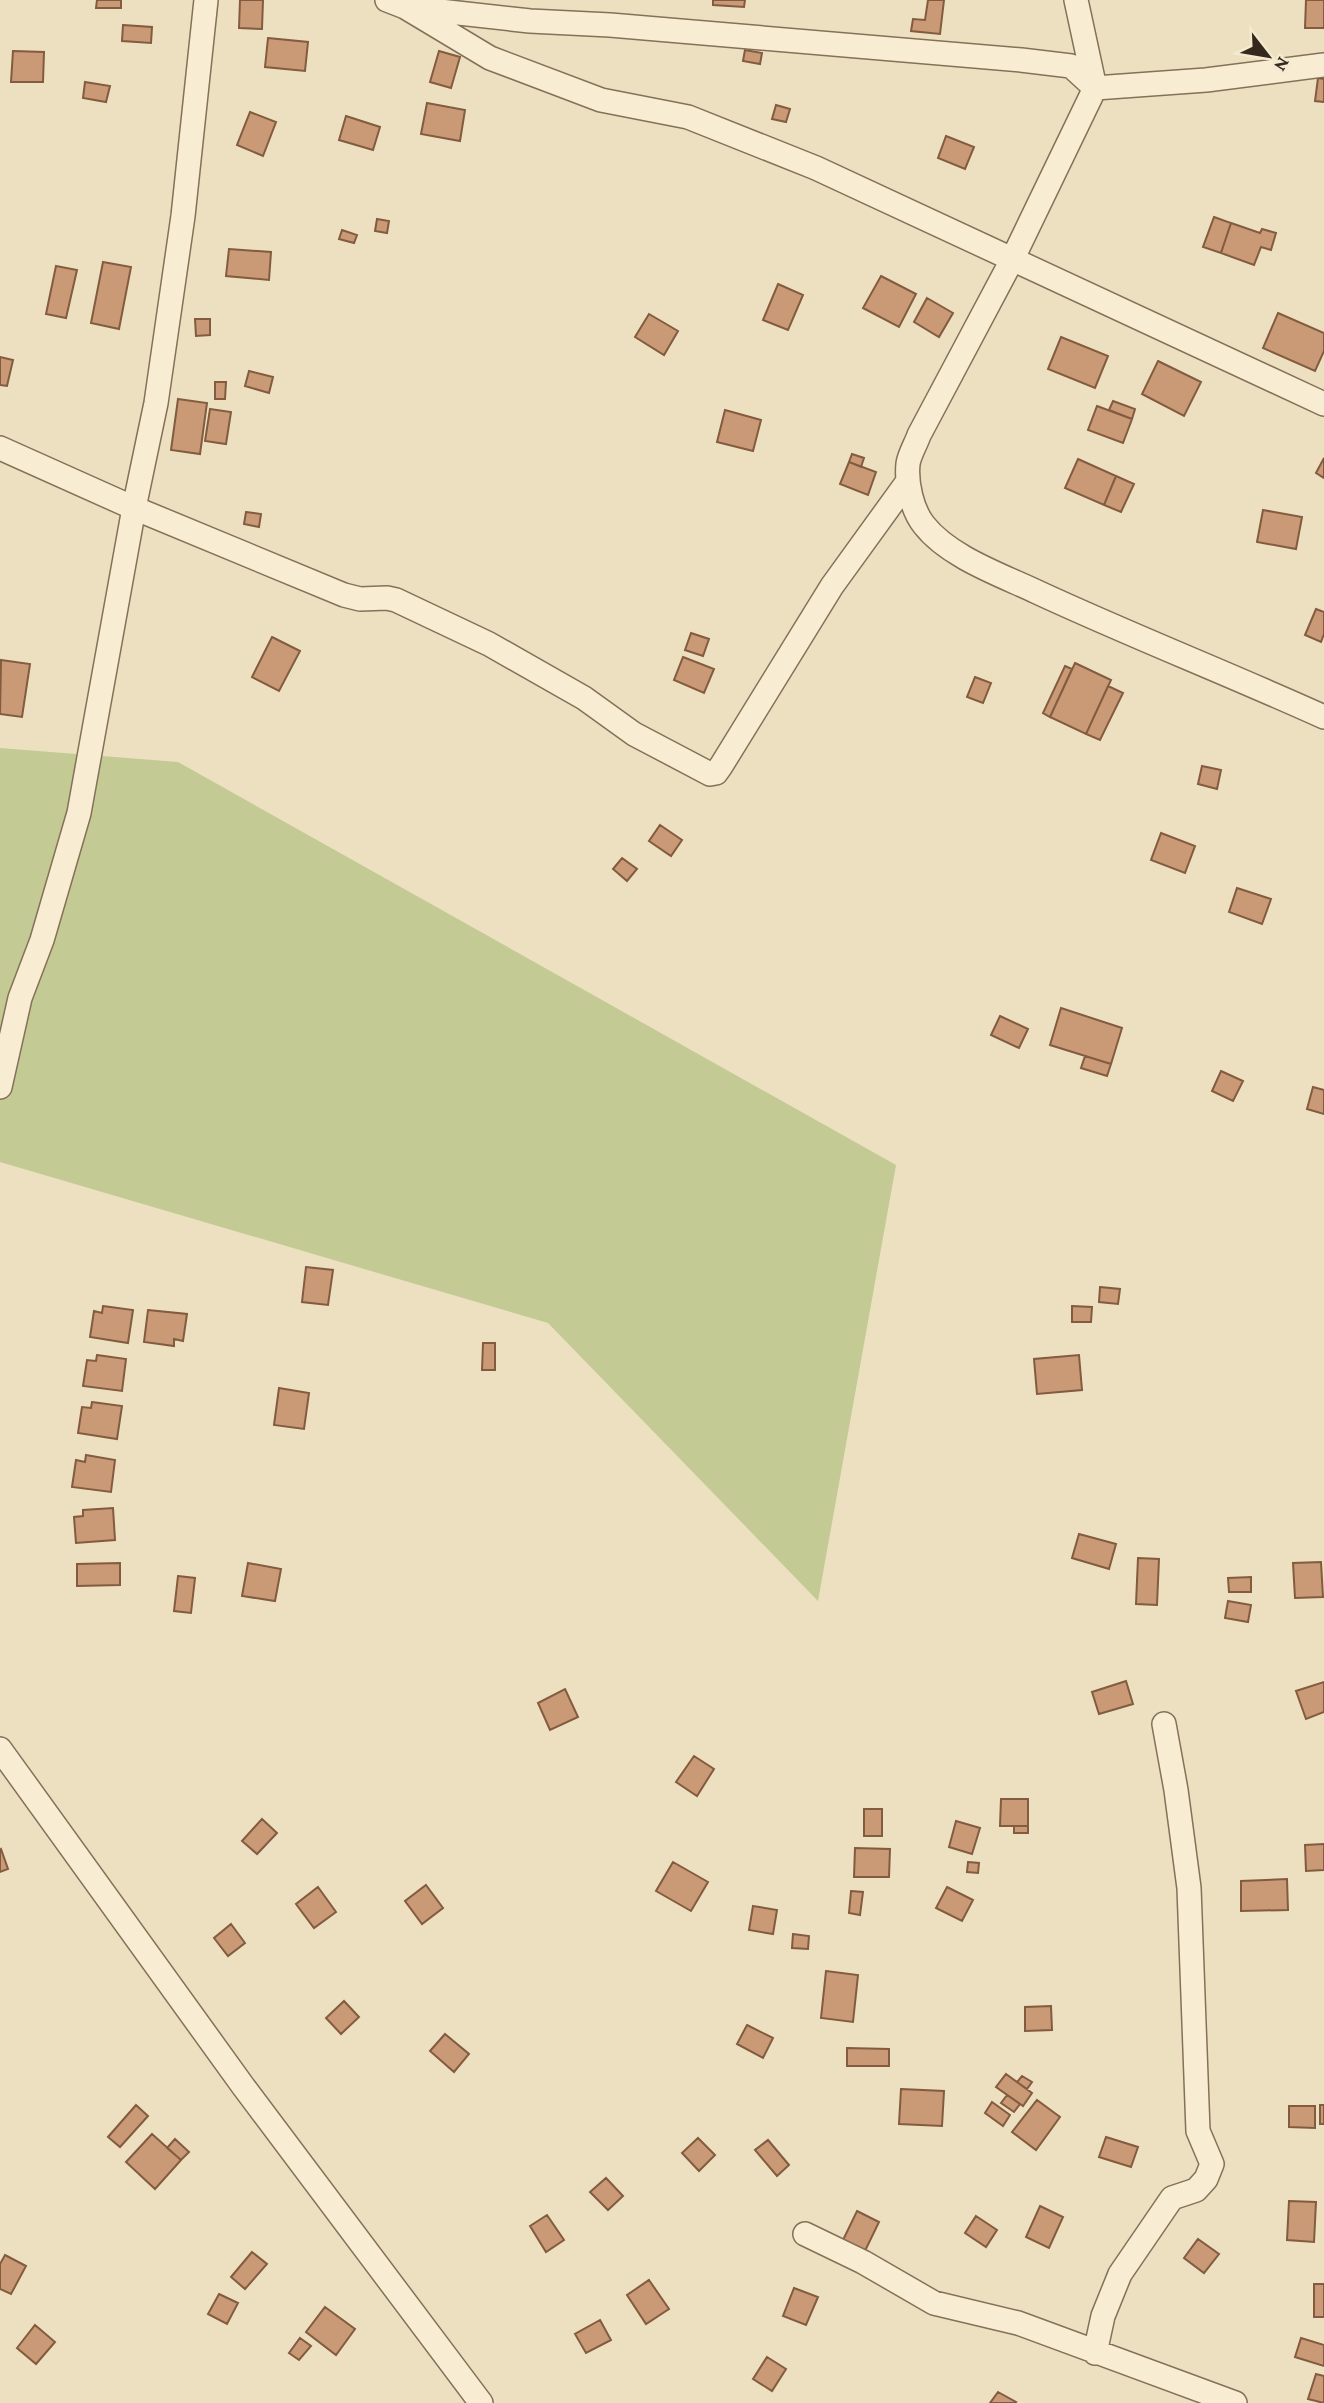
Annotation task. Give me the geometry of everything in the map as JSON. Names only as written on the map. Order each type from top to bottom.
[{"type":"street","points":[[0,1087],[20,999],[42,940],[79,813],[134,508],[156,402],[183,216],[206,0]]},
{"type":"street","points":[[1076,0],[1095,88],[1013,258],[919,435],[908,462],[908,481],[913,502],[923,524],[939,540],[972,561],[1156,645],[1324,717]]},
{"type":"street","points":[[396,3],[530,21],[610,25],[1072,66],[1095,88],[1206,80],[1324,65]]},
{"type":"street","points":[[396,3],[490,58],[601,100],[688,117],[816,168],[1324,404]]},
{"type":"street","points":[[0,448],[134,508],[344,595],[387,598],[412,608],[489,644],[584,698],[634,734],[710,774],[716,773],[721,766],[832,586],[908,481]]},
{"type":"street","points":[[1095,2353],[1103,2316],[1120,2274],[1172,2198],[1196,2190],[1206,2179],[1212,2164],[1198,2131],[1189,1888],[1164,1724]]},
{"type":"street","points":[[0,1749],[243,2086],[481,2403]]},
{"type":"street","points":[[805,2234],[863,2262],[934,2302],[1018,2323],[1235,2403]]},
{"type":"green space","points":[[0,748],[178,762],[896,1165],[818,1601],[548,1323],[0,1162]]},
{"type":"building","points":[[97,0],[121,0],[121,8],[96,8]]},
{"type":"building","points":[[240,0],[263,0],[262,29],[239,28]]},
{"type":"building","points":[[713,0],[745,0],[744,7],[713,5]]},
{"type":"building","points":[[928,0],[944,0],[940,34],[911,31],[913,19],[925,20]]},
{"type":"building","points":[[1306,0],[1324,0],[1324,28],[1305,28]]},
{"type":"building","points":[[123,25],[152,27],[151,43],[122,41]]},
{"type":"building","points":[[268,38],[308,42],[305,71],[265,67]]},
{"type":"building","points":[[745,50],[762,53],[760,64],[743,61]]},
{"type":"building","points":[[13,51],[44,52],[43,82],[11,82]]},
{"type":"building","points":[[439,51],[460,57],[451,88],[430,82]]},
{"type":"building","points":[[1318,78],[1324,79],[1324,102],[1315,101]]},
{"type":"building","points":[[85,82],[110,86],[106,102],[83,98]]},
{"type":"building","points":[[427,103],[465,110],[460,141],[421,134]]},
{"type":"building","points":[[776,105],[790,109],[786,122],[772,119]]},
{"type":"building","points":[[250,112],[276,122],[263,156],[237,145]]},
{"type":"building","points":[[346,116],[380,127],[373,150],[339,140]]},
{"type":"building","points":[[946,136],[974,147],[965,169],[938,158]]},
{"type":"building","points":[[1214,217],[1231,223],[1221,253],[1203,247]]},
{"type":"building","points":[[377,219],[389,221],[387,233],[375,231]]},
{"type":"building","points":[[1231,223],[1260,233],[1262,229],[1276,233],[1271,250],[1261,247],[1254,265],[1221,253]]},
{"type":"building","points":[[342,230],[357,235],[354,243],[339,239]]},
{"type":"building","points":[[229,249],[271,252],[269,280],[226,276]]},
{"type":"building","points":[[103,262],[131,267],[119,329],[91,323]]},
{"type":"building","points":[[56,266],[77,270],[66,318],[46,314]]},
{"type":"building","points":[[881,276],[916,294],[899,327],[863,308]]},
{"type":"building","points":[[778,284],[803,295],[788,330],[763,320]]},
{"type":"building","points":[[927,298],[953,313],[939,337],[914,322]]},
{"type":"building","points":[[1278,313],[1324,333],[1324,351],[1315,371],[1263,348]]},
{"type":"building","points":[[649,314],[678,331],[664,355],[635,337]]},
{"type":"building","points":[[195,319],[210,319],[210,335],[196,336]]},
{"type":"building","points":[[1061,337],[1108,356],[1095,388],[1048,369]]},
{"type":"building","points":[[0,357],[13,360],[7,386],[0,385]]},
{"type":"building","points":[[1158,361],[1201,382],[1184,416],[1142,394]]},
{"type":"building","points":[[249,371],[273,377],[269,393],[245,386]]},
{"type":"building","points":[[215,382],[226,382],[225,399],[215,399]]},
{"type":"building","points":[[178,399],[207,403],[200,454],[171,450]]},
{"type":"building","points":[[1113,401],[1135,409],[1132,419],[1109,410]]},
{"type":"building","points":[[1097,406],[1132,419],[1123,443],[1088,430]]},
{"type":"building","points":[[210,409],[231,412],[226,444],[205,441]]},
{"type":"building","points":[[725,410],[761,420],[753,451],[717,442]]},
{"type":"building","points":[[852,454],[864,458],[861,467],[849,462]]},
{"type":"building","points":[[1324,458],[1324,478],[1316,473]]},
{"type":"building","points":[[1078,459],[1116,476],[1104,505],[1065,488]]},
{"type":"building","points":[[849,462],[876,472],[868,495],[840,484]]},
{"type":"building","points":[[1116,476],[1134,484],[1121,512],[1104,505]]},
{"type":"building","points":[[1263,510],[1302,517],[1296,549],[1257,542]]},
{"type":"building","points":[[246,512],[261,514],[259,527],[244,524]]},
{"type":"building","points":[[1316,609],[1324,612],[1324,634],[1321,642],[1305,635]]},
{"type":"building","points":[[691,633],[709,639],[703,656],[685,650]]},
{"type":"building","points":[[272,637],[300,651],[279,691],[252,677]]},
{"type":"building","points":[[683,657],[714,669],[704,693],[674,680]]},
{"type":"building","points":[[1,660],[30,664],[22,717],[0,714]]},
{"type":"building","points":[[1075,663],[1111,680],[1086,734],[1050,717]]},
{"type":"building","points":[[1065,666],[1072,669],[1050,717],[1043,713]]},
{"type":"building","points":[[975,677],[991,683],[983,703],[967,697]]},
{"type":"building","points":[[1108,686],[1123,693],[1100,740],[1086,734]]},
{"type":"building","points":[[1202,766],[1221,770],[1217,789],[1198,784]]},
{"type":"building","points":[[660,825],[682,840],[671,856],[649,841]]},
{"type":"building","points":[[1161,833],[1195,846],[1185,873],[1151,860]]},
{"type":"building","points":[[622,858],[637,869],[627,881],[613,869]]},
{"type":"building","points":[[1237,888],[1271,899],[1262,924],[1229,912]]},
{"type":"building","points":[[1061,1008],[1122,1028],[1111,1064],[1050,1045]]},
{"type":"building","points":[[1000,1016],[1028,1029],[1019,1048],[991,1035]]},
{"type":"building","points":[[1085,1056],[1111,1064],[1107,1076],[1081,1068]]},
{"type":"building","points":[[1221,1071],[1243,1081],[1233,1101],[1212,1091]]},
{"type":"building","points":[[1313,1087],[1324,1090],[1324,1114],[1307,1109]]},
{"type":"building","points":[[306,1267],[333,1270],[328,1305],[302,1302]]},
{"type":"building","points":[[1100,1287],[1120,1289],[1118,1304],[1099,1302]]},
{"type":"building","points":[[103,1306],[133,1310],[128,1343],[90,1337],[94,1311],[102,1313]]},
{"type":"building","points":[[1072,1306],[1092,1307],[1091,1322],[1072,1322]]},
{"type":"building","points":[[148,1310],[187,1314],[183,1341],[174,1339],[174,1346],[144,1342]]},
{"type":"building","points":[[483,1343],[495,1343],[495,1370],[482,1370]]},
{"type":"building","points":[[97,1355],[126,1359],[122,1391],[83,1386],[87,1360],[96,1361]]},
{"type":"building","points":[[1079,1355],[1082,1390],[1037,1394],[1034,1359]]},
{"type":"building","points":[[279,1388],[309,1393],[304,1429],[274,1425]]},
{"type":"building","points":[[92,1402],[122,1406],[117,1439],[78,1433],[82,1407],[91,1408]]},
{"type":"building","points":[[86,1455],[115,1460],[111,1492],[72,1487],[76,1460],[85,1462]]},
{"type":"building","points":[[113,1508],[115,1540],[76,1543],[74,1517],[83,1516],[83,1510]]},
{"type":"building","points":[[1079,1534],[1116,1544],[1109,1569],[1072,1558]]},
{"type":"building","points":[[1138,1558],[1159,1559],[1157,1605],[1136,1604]]},
{"type":"building","points":[[1321,1562],[1323,1597],[1295,1598],[1293,1563]]},
{"type":"building","points":[[120,1563],[120,1585],[77,1586],[77,1564]]},
{"type":"building","points":[[248,1563],[281,1569],[275,1601],[242,1596]]},
{"type":"building","points":[[178,1576],[195,1578],[191,1613],[174,1611]]},
{"type":"building","points":[[1251,1577],[1251,1592],[1229,1592],[1228,1578]]},
{"type":"building","points":[[1228,1601],[1251,1605],[1248,1622],[1225,1618]]},
{"type":"building","points":[[1126,1681],[1133,1704],[1099,1714],[1092,1692]]},
{"type":"building","points":[[1324,1682],[1324,1712],[1306,1719],[1296,1691]]},
{"type":"building","points":[[565,1689],[578,1717],[550,1730],[538,1703]]},
{"type":"building","points":[[694,1756],[714,1769],[697,1796],[676,1782]]},
{"type":"building","points":[[1001,1799],[1028,1799],[1028,1826],[1000,1826]]},
{"type":"building","points":[[864,1809],[882,1809],[882,1836],[864,1836]]},
{"type":"building","points":[[262,1819],[277,1833],[257,1854],[242,1841]]},
{"type":"building","points":[[956,1821],[980,1828],[972,1854],[949,1847]]},
{"type":"building","points":[[1014,1826],[1028,1826],[1028,1833],[1014,1833]]},
{"type":"building","points":[[1324,1844],[1324,1870],[1306,1871],[1305,1845]]},
{"type":"building","points":[[855,1848],[890,1849],[889,1877],[854,1877]]},
{"type":"building","points":[[0,1850],[8,1869],[0,1872]]},
{"type":"building","points":[[673,1862],[708,1882],[691,1911],[656,1891]]},
{"type":"building","points":[[968,1862],[979,1863],[978,1873],[967,1872]]},
{"type":"building","points":[[1287,1879],[1288,1910],[1241,1911],[1241,1881]]},
{"type":"building","points":[[426,1885],[443,1908],[422,1924],[405,1901]]},
{"type":"building","points":[[318,1887],[336,1912],[314,1928],[296,1904]]},
{"type":"building","points":[[947,1887],[973,1900],[962,1921],[936,1908]]},
{"type":"building","points":[[851,1891],[863,1892],[860,1915],[849,1913]]},
{"type":"building","points":[[753,1906],[777,1910],[773,1934],[749,1930]]},
{"type":"building","points":[[231,1924],[245,1943],[228,1956],[214,1938]]},
{"type":"building","points":[[793,1934],[809,1936],[808,1949],[792,1948]]},
{"type":"building","points":[[826,1971],[858,1975],[853,2022],[821,2018]]},
{"type":"building","points":[[344,2001],[359,2017],[341,2034],[326,2018]]},
{"type":"building","points":[[1051,2006],[1052,2030],[1025,2031],[1025,2007]]},
{"type":"building","points":[[747,2025],[773,2038],[763,2058],[737,2044]]},
{"type":"building","points":[[445,2034],[469,2054],[454,2072],[430,2051]]},
{"type":"building","points":[[847,2048],[889,2049],[889,2066],[847,2066]]},
{"type":"building","points":[[1006,2074],[1032,2093],[1023,2106],[996,2087]]},
{"type":"building","points":[[1022,2076],[1032,2082],[1027,2089],[1017,2082]]},
{"type":"building","points":[[901,2089],[944,2091],[942,2126],[899,2124]]},
{"type":"building","points":[[1007,2095],[1020,2104],[1014,2112],[1001,2103]]},
{"type":"building","points":[[1037,2100],[1060,2117],[1036,2150],[1012,2132]]},
{"type":"building","points":[[992,2102],[1010,2115],[1003,2126],[985,2113]]},
{"type":"building","points":[[136,2105],[148,2116],[120,2147],[108,2137]]},
{"type":"building","points":[[1320,2105],[1324,2105],[1324,2124],[1320,2124]]},
{"type":"building","points":[[1289,2106],[1315,2106],[1315,2128],[1289,2127]]},
{"type":"building","points":[[152,2134],[181,2160],[155,2189],[126,2162]]},
{"type":"building","points":[[1106,2137],[1138,2147],[1131,2167],[1099,2157]]},
{"type":"building","points":[[698,2138],[715,2155],[699,2171],[682,2153]]},
{"type":"building","points":[[175,2139],[189,2152],[181,2160],[167,2148]]},
{"type":"building","points":[[768,2140],[789,2165],[777,2176],[755,2150]]},
{"type":"building","points":[[606,2178],[623,2196],[608,2210],[590,2192]]},
{"type":"building","points":[[1289,2201],[1316,2202],[1314,2242],[1287,2240]]},
{"type":"building","points":[[1040,2206],[1063,2217],[1049,2248],[1026,2237]]},
{"type":"building","points":[[857,2211],[879,2222],[865,2251],[843,2240]]},
{"type":"building","points":[[547,2215],[564,2240],[546,2252],[530,2226]]},
{"type":"building","points":[[976,2216],[997,2230],[986,2247],[965,2233]]},
{"type":"building","points":[[1198,2239],[1219,2254],[1204,2273],[1184,2258]]},
{"type":"building","points":[[252,2252],[267,2264],[245,2289],[231,2277]]},
{"type":"building","points":[[5,2255],[26,2266],[11,2294],[0,2289],[0,2264]]},
{"type":"building","points":[[649,2280],[669,2309],[646,2324],[627,2295]]},
{"type":"building","points":[[1314,2284],[1324,2284],[1324,2317],[1314,2317]]},
{"type":"building","points":[[794,2288],[818,2297],[806,2325],[783,2316]]},
{"type":"building","points":[[219,2294],[238,2303],[227,2324],[208,2314]]},
{"type":"building","points":[[325,2307],[355,2329],[336,2355],[306,2332]]},
{"type":"building","points":[[600,2320],[611,2340],[586,2353],[575,2334]]},
{"type":"building","points":[[35,2325],[55,2342],[36,2364],[17,2348]]},
{"type":"building","points":[[300,2338],[311,2346],[299,2360],[289,2353]]},
{"type":"building","points":[[1301,2338],[1324,2345],[1324,2366],[1295,2357]]},
{"type":"building","points":[[767,2357],[786,2369],[772,2391],[753,2379]]},
{"type":"building","points":[[1316,2374],[1324,2376],[1324,2403],[1308,2399]]},
{"type":"building","points":[[998,2392],[1016,2402],[990,2403]]}]
